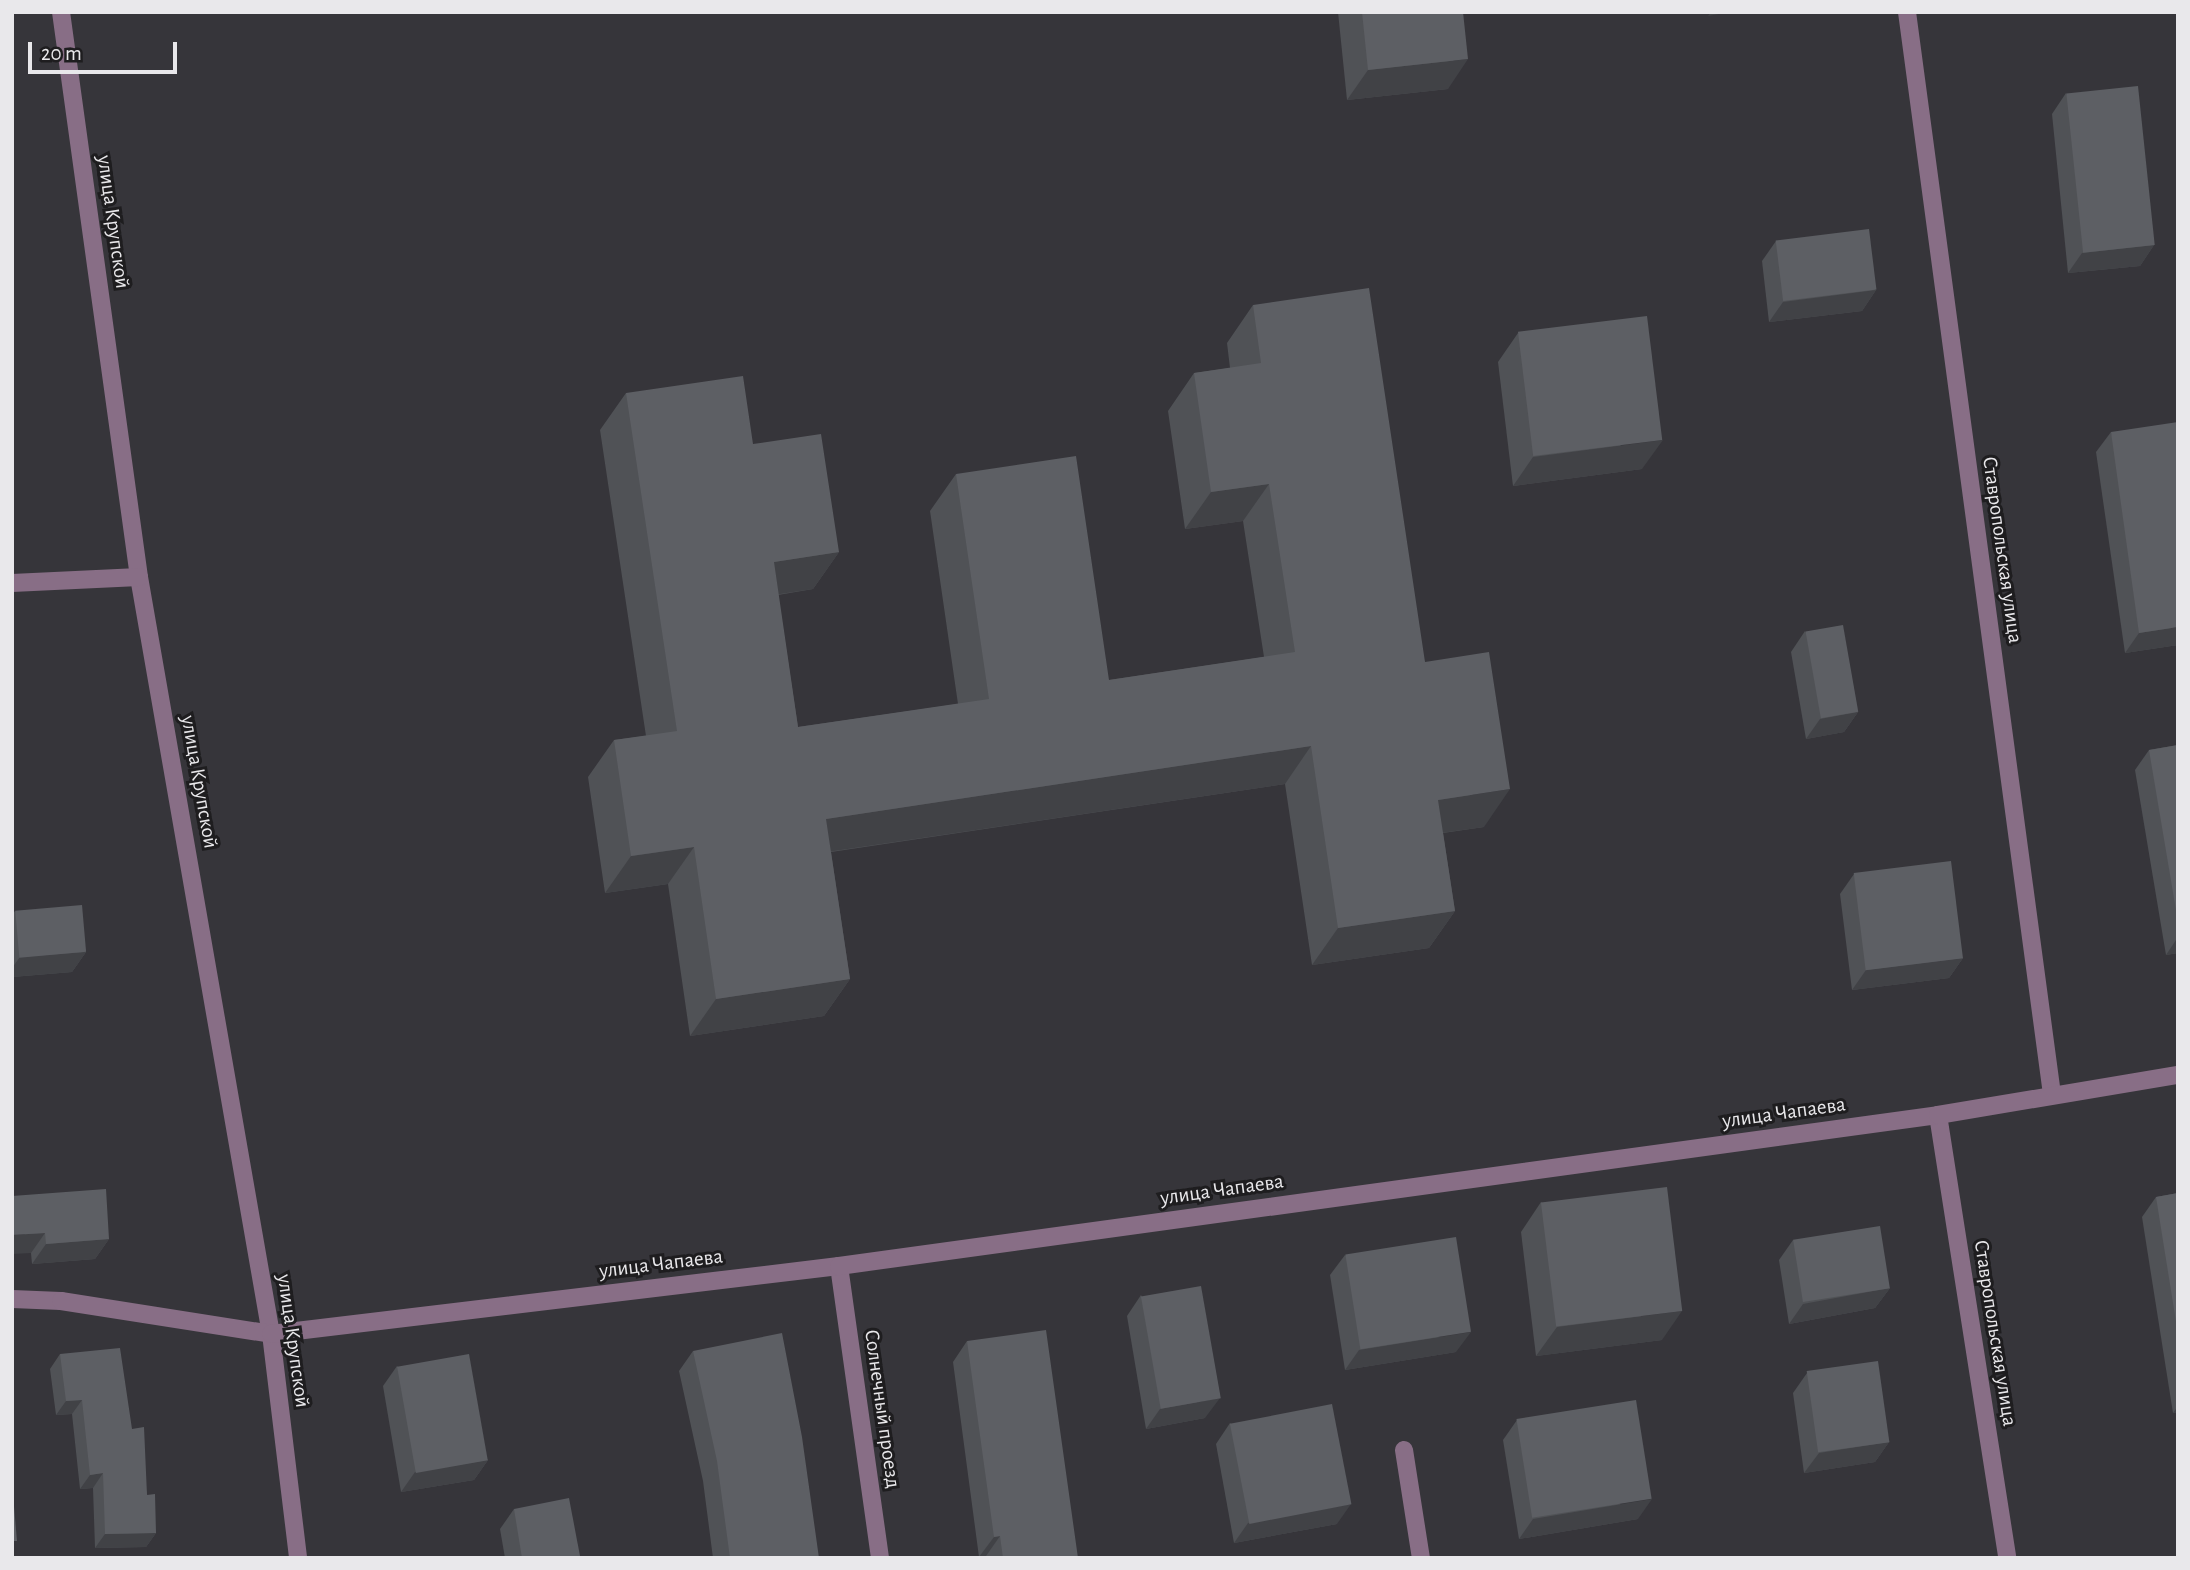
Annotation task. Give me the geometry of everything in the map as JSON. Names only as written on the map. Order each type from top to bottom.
[{"type":"street","name":"улица Крупской","points":[[61,12],[139,577],[271,1334],[298,1558]]},
{"type":"street","name":"Ставропольская улица","points":[[1907,12],[2052,1094]]},
{"type":"street","points":[[12,583],[139,577]]},
{"type":"street","name":"улица Чапаева","points":[[12,1299],[61,1301],[271,1334],[839,1266],[1938,1115],[2178,1075]]},
{"type":"street","name":"Ставропольская улица","points":[[1938,1115],[2007,1558]]},
{"type":"street","name":"Солнечный проезд","points":[[839,1266],[880,1558]]},
{"type":"street","points":[[1404,1450],[1421,1558]]},
{"type":"building","points":[[1362,12],[1463,12],[1468,59],[1368,70]]},
{"type":"building","points":[[2138,86],[2155,245],[2083,253],[2066,94]]},
{"type":"building","points":[[1869,229],[1876,290],[1783,301],[1776,240]]},
{"type":"building","points":[[1369,288],[1425,662],[1489,652],[1510,789],[1438,800],[1455,911],[1338,928],[1311,746],[826,819],[850,979],[716,999],[694,847],[631,856],[614,740],[677,731],[626,393],[743,376],[753,444],[821,434],[839,552],[774,562],[798,727],[989,699],[956,474],[1076,456],[1109,680],[1295,652],[1269,484],[1211,492],[1194,373],[1261,363],[1253,305]]},
{"type":"building","points":[[1647,316],[1662,440],[1533,456],[1518,332]]},
{"type":"building","points":[[2178,422],[2178,627],[2139,633],[2111,432]]},
{"type":"building","points":[[1843,625],[1858,712],[1821,718],[1806,632]]},
{"type":"building","points":[[2178,745],[2178,922],[2149,750]]},
{"type":"building","points":[[1951,861],[1963,958],[1866,970],[1854,873]]},
{"type":"building","points":[[82,905],[86,952],[19,958],[15,911]]},
{"type":"building","points":[[1667,1187],[1682,1311],[1556,1327],[1541,1202]]},
{"type":"building","points":[[106,1189],[109,1239],[46,1244],[45,1233],[12,1235],[12,1196]]},
{"type":"building","points":[[2178,1193],[2178,1334],[2156,1197]]},
{"type":"building","points":[[1880,1226],[1890,1288],[1803,1302],[1793,1240]]},
{"type":"building","points":[[1456,1237],[1471,1332],[1360,1349],[1345,1255]]},
{"type":"building","points":[[1201,1286],[1221,1398],[1161,1409],[1141,1297]]},
{"type":"building","points":[[1046,1330],[1078,1558],[1003,1558],[1000,1536],[994,1537],[967,1341]]},
{"type":"building","points":[[782,1333],[802,1437],[819,1558],[730,1558],[717,1461],[693,1351]]},
{"type":"building","points":[[120,1348],[132,1429],[144,1427],[147,1495],[155,1494],[156,1533],[105,1534],[103,1473],[90,1475],[82,1400],[66,1401],[60,1354]]},
{"type":"building","points":[[469,1354],[488,1460],[416,1473],[397,1367]]},
{"type":"building","points":[[1878,1361],[1889,1442],[1818,1452],[1807,1371]]},
{"type":"building","points":[[1636,1400],[1652,1499],[1532,1518],[1516,1419]]},
{"type":"building","points":[[1332,1404],[1351,1504],[1249,1524],[1230,1424]]},
{"type":"building","points":[[12,1483],[17,1541],[12,1541]]},
{"type":"building","points":[[569,1498],[580,1556],[522,1558],[514,1509]]}]
